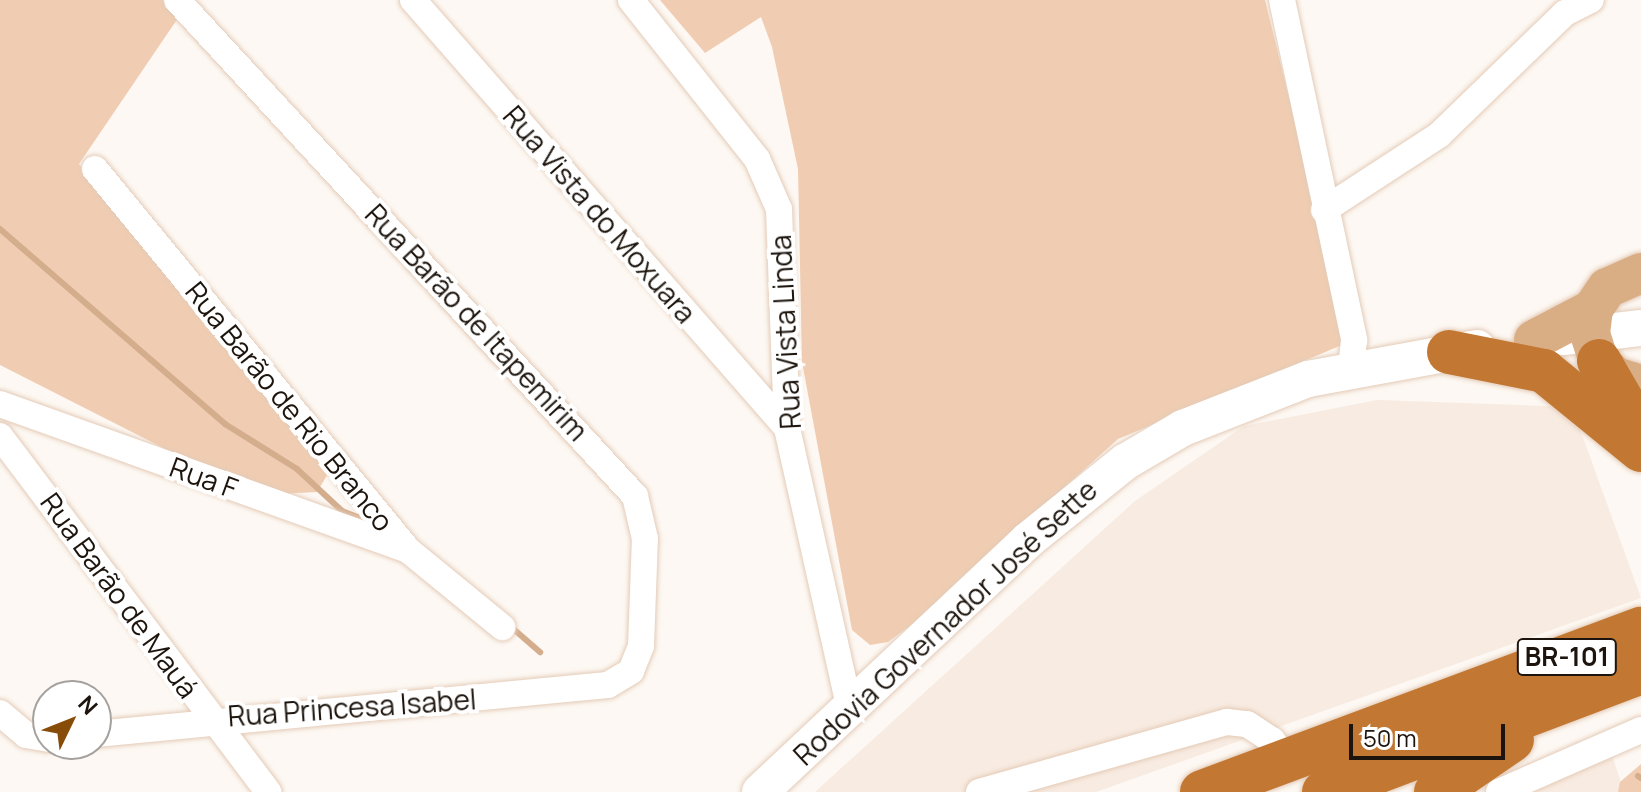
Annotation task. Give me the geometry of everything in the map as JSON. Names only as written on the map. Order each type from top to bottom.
[{"type":"highway","points":[[1594,335],[1641,435]]},
{"type":"highway","points":[[1449,352],[1544,371],[1641,450]]},
{"type":"highway","name":"BR-101","points":[[1202,792],[1641,629]]},
{"type":"highway","name":"BR-101","points":[[1331,791],[1641,672]]},
{"type":"highway","points":[[1469,787],[1596,689]]},
{"type":"highway","points":[[1331,791],[1342,767],[1374,730]]},
{"type":"main road","points":[[1641,273],[1607,288],[1594,335],[1615,377],[1641,385]]},
{"type":"main road","points":[[1534,340],[1641,328]]},
{"type":"main road","name":"Rodovia Governador José Sette","points":[[760,792],[849,706],[1102,477],[1250,398],[1351,370],[1534,340]]},
{"type":"street","name":"Rua Barão de Itapemirim","points":[[177,0],[635,496],[645,539],[641,646],[631,671],[608,685]]},
{"type":"street","name":"Rua Vista do Moxuara","points":[[413,0],[787,428]]},
{"type":"street","name":"Rua Vista Linda","points":[[631,0],[771,187],[782,236],[787,428],[849,706]]},
{"type":"street","points":[[1282,0],[1324,210],[1354,340],[1351,370]]},
{"type":"street","points":[[1324,210],[1439,135],[1565,13],[1591,0]]},
{"type":"street","name":"Rua Barão de Rio Branco","points":[[95,169],[408,550],[502,627]]},
{"type":"street","name":"Rua F","points":[[0,404],[408,550]]},
{"type":"street","name":"Rua Barão de Mauá","points":[[0,436],[268,792]]},
{"type":"street","name":"Rua Princesa Isabel","points":[[112,732],[210,718],[608,685]]},
{"type":"street","points":[[0,713],[26,735],[32,736]]},
{"type":"street","points":[[979,792],[1227,722],[1247,724],[1272,740],[1287,761]]},
{"type":"street","points":[[1469,787],[1641,730]]},
{"type":"shaded area","points":[[0,0],[163,0],[178,18],[79,164],[332,467],[317,492],[256,495],[0,365]]},
{"type":"shaded area","points":[[660,0],[1265,0],[1349,342],[1118,439],[911,625],[888,642],[870,645],[852,630],[802,362],[798,169],[772,47],[761,17],[705,53]]},
{"type":"shaded area","points":[[1377,400],[1572,407],[1641,598],[1096,792],[815,792],[1135,501],[1244,426]]},
{"type":"shaded area","points":[[1611,752],[1624,792],[1509,792]]},
{"type":"shaded area","points":[[1641,764],[1641,792],[1618,792],[1620,782]]},
{"type":"waterway","points":[[0,229],[225,424],[297,469],[342,511],[374,523]]},
{"type":"waterway","points":[[510,626],[540,652]]}]
